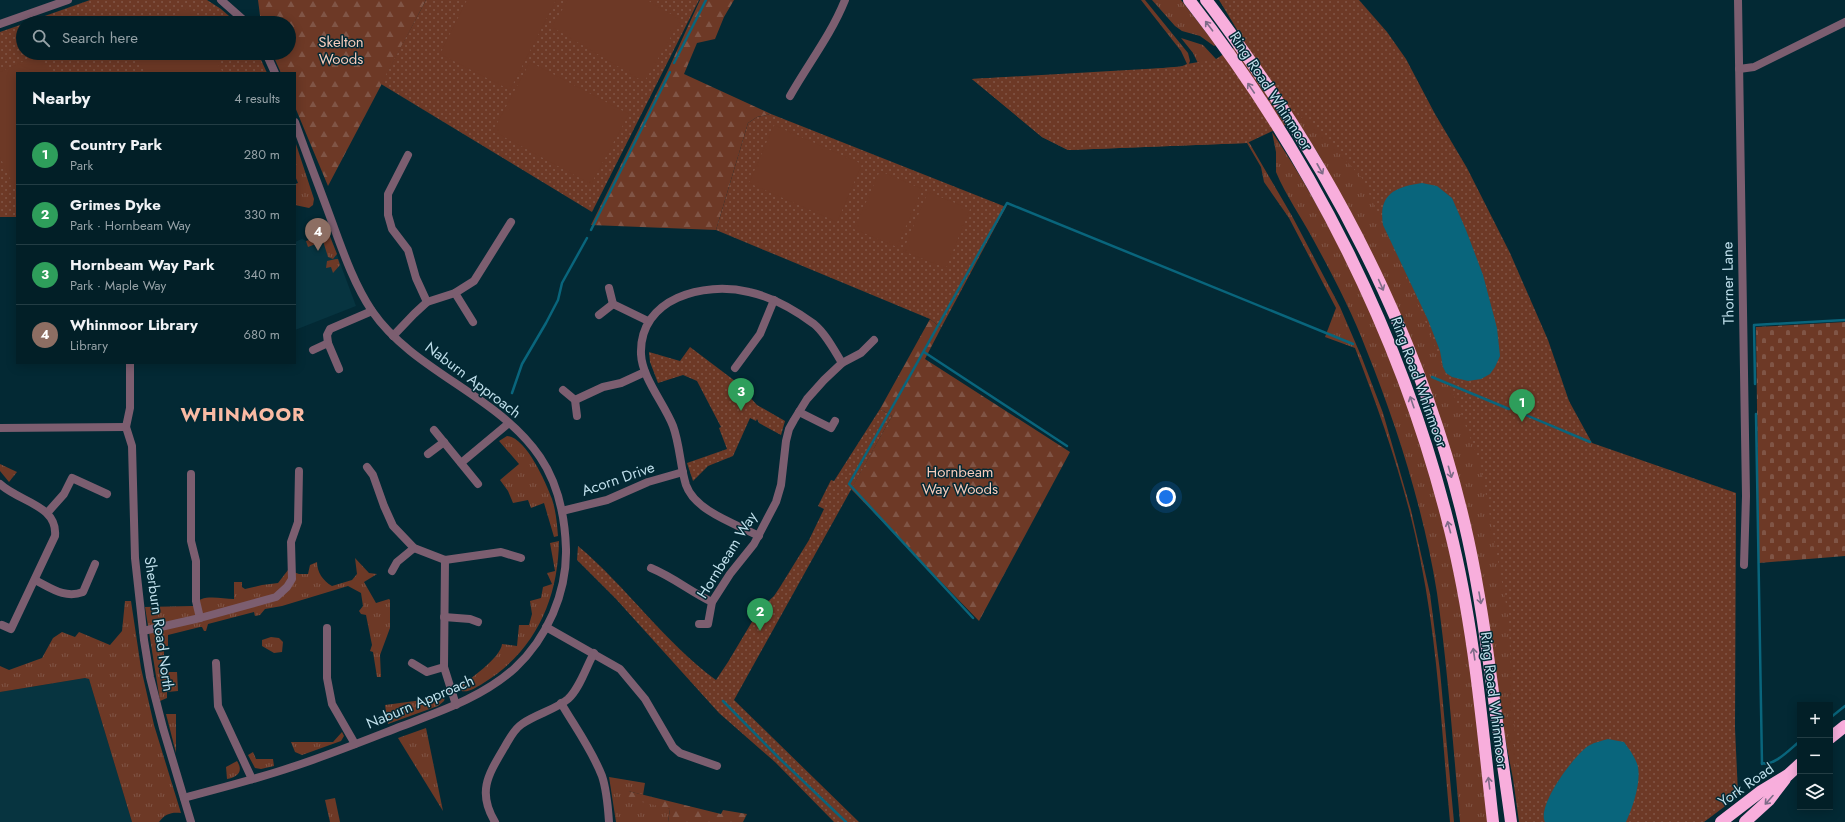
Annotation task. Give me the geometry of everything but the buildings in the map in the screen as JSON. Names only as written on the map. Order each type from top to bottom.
[{"type":"highway","name":"Ring Road Whinmoor","points":[[1189,0],[1227,52],[1273,120],[1327,212],[1373,306],[1404,379],[1433,467],[1450,530],[1463,589],[1474,657],[1493,822]]},
{"type":"highway","name":"Ring Road Whinmoor","points":[[1206,0],[1286,112],[1343,210],[1377,276],[1415,366],[1446,458],[1468,537],[1480,597],[1493,678],[1511,822]]},
{"type":"highway","points":[[1833,736],[1845,726]]},
{"type":"highway","name":"York Road","points":[[1745,822],[1769,800],[1788,775],[1797,767]]},
{"type":"highway","name":"York Road","points":[[1721,822],[1760,792],[1788,775]]},
{"type":"street","points":[[19,16],[48,4],[68,0]]},
{"type":"street","points":[[221,0],[239,16]]},
{"type":"street","points":[[790,96],[812,57],[826,38],[845,0]]},
{"type":"street","name":"Thorner Lane","points":[[1738,0],[1746,496],[1744,565]]},
{"type":"street","points":[[0,24],[16,17]]},
{"type":"street","points":[[1739,69],[1754,67],[1845,22]]},
{"type":"street","points":[[269,60],[275,72]]},
{"type":"street","name":"Naburn Approach","points":[[184,798],[290,768],[456,705],[485,690],[513,670],[536,645],[546,628],[558,600],[566,566],[566,537],[562,511],[556,489],[540,458],[524,437],[509,423],[409,350],[394,336],[372,311],[358,286],[343,250],[296,125]]},
{"type":"street","points":[[408,155],[388,194],[388,215],[392,230],[408,250],[416,278],[427,302]]},
{"type":"street","points":[[394,336],[427,302],[454,293],[474,281],[512,222]]},
{"type":"street","points":[[610,288],[613,304]]},
{"type":"street","points":[[759,536],[697,503],[686,485],[675,432],[669,416],[645,372],[642,363],[641,340],[648,321],[673,300],[702,290],[712,289],[748,291],[774,300],[799,314],[821,331],[842,363]]},
{"type":"street","points":[[454,293],[473,322]]},
{"type":"street","points":[[735,368],[760,334],[774,300]]},
{"type":"street","points":[[599,315],[613,304]]},
{"type":"street","points":[[613,304],[648,321]]},
{"type":"street","points":[[340,369],[328,343],[327,335],[330,329],[372,311]]},
{"type":"street","name":"Hornbeam Way","points":[[699,624],[708,624],[712,602],[730,574],[750,550],[759,536],[779,494],[787,435],[799,412],[814,389],[842,363],[861,353],[874,340]]},
{"type":"street","points":[[313,350],[328,343]]},
{"type":"street","points":[[0,428],[45,429],[126,427],[130,408],[130,364]]},
{"type":"street","points":[[575,400],[598,389],[621,383],[645,372]]},
{"type":"street","points":[[563,390],[575,400],[577,416]]},
{"type":"street","points":[[799,412],[831,428],[835,421]]},
{"type":"street","points":[[461,463],[509,423]]},
{"type":"street","name":"Sherburn Road North","points":[[126,427],[132,446],[134,558],[150,677],[163,728],[191,822]]},
{"type":"street","points":[[434,430],[478,484]]},
{"type":"street","points":[[428,454],[444,442]]},
{"type":"street","points":[[367,467],[373,475],[384,506],[394,526],[414,548],[445,560],[501,552],[521,558]]},
{"type":"street","points":[[143,631],[200,618],[276,597],[287,587],[292,579],[291,542],[298,522],[299,471]]},
{"type":"street","name":"Acorn Drive","points":[[562,511],[607,500],[648,482],[683,472]]},
{"type":"street","points":[[191,474],[191,540],[196,560],[196,601],[200,618]]},
{"type":"street","points":[[48,512],[64,494],[72,478],[107,494]]},
{"type":"street","points":[[0,484],[6,490],[48,512],[55,523],[54,536],[35,580],[11,629],[2,625]]},
{"type":"street","points":[[392,571],[397,562],[414,548]]},
{"type":"street","points":[[445,560],[444,667],[456,705]]},
{"type":"street","points":[[35,580],[65,595],[76,594],[83,592],[96,564]]},
{"type":"street","points":[[651,568],[670,576],[695,594],[712,602]]},
{"type":"street","points":[[444,617],[470,619],[478,622]]},
{"type":"street","points":[[327,628],[327,678],[332,704],[356,744]]},
{"type":"street","points":[[546,628],[594,653],[620,669],[634,683],[645,698],[673,747],[680,752],[717,766]]},
{"type":"street","points":[[495,822],[489,809],[486,785],[488,775],[517,728],[535,716],[561,703],[574,692],[594,653]]},
{"type":"street","points":[[216,663],[218,706],[252,779]]},
{"type":"street","points":[[412,663],[427,672],[444,667]]},
{"type":"street","points":[[561,703],[593,756],[602,776],[609,822]]},
{"type":"street","points":[[498,741],[505,747]]},
{"type":"shaded area","points":[[1422,183],[1437,186],[1452,198],[1483,275],[1497,328],[1500,356],[1490,374],[1481,379],[1468,381],[1452,377],[1446,373],[1443,367],[1440,351],[1428,320],[1383,225],[1383,206],[1390,194],[1404,187]]},
{"type":"shaded area","points":[[328,233],[330,236],[356,306],[296,330],[296,242],[302,239],[306,241]]},
{"type":"shaded area","points":[[85,678],[89,679],[132,822],[0,822],[0,692]]},
{"type":"shaded area","points":[[1608,739],[1624,742],[1634,757],[1638,767],[1639,773],[1634,802],[1626,822],[1545,822],[1544,814],[1546,804],[1567,768],[1590,745]]},
{"type":"green space","points":[[90,0],[207,0],[229,16],[45,16]]},
{"type":"green space","name":"Skelton Woods","points":[[258,0],[426,0],[328,186],[296,109],[296,72],[281,72],[275,60],[296,60],[296,16],[260,16]]},
{"type":"green space","points":[[426,0],[699,0],[592,212],[381,84]]},
{"type":"green space","points":[[467,0],[556,0],[510,90],[440,54]]},
{"type":"green space","points":[[568,0],[647,0],[681,20],[644,82],[552,27]]},
{"type":"green space","points":[[700,0],[734,0],[724,17],[715,39],[697,43],[684,74],[771,114],[757,117],[748,123],[716,230],[591,225],[669,68]]},
{"type":"green space","points":[[1141,0],[1145,0],[1188,53],[1190,61],[1188,66],[1250,144],[1292,216],[1340,307],[1362,358],[1383,413],[1411,510],[1430,594],[1440,671],[1454,822],[1450,822],[1436,660],[1427,595],[1409,508],[1393,454],[1355,348],[1325,337],[1336,308],[1289,218],[1264,182],[1261,167],[1247,143],[1068,150],[1042,137],[972,79],[1121,72],[1185,66],[1187,64],[1181,51]]},
{"type":"green space","points":[[1152,0],[1181,0],[1216,45],[1214,46],[1200,36],[1182,31],[1175,26]]},
{"type":"green space","points":[[1219,0],[1359,0],[1387,32],[1406,59],[1435,114],[1467,168],[1510,253],[1548,340],[1569,401],[1592,443],[1736,493],[1735,728],[1738,794],[1704,822],[1520,822],[1508,615],[1480,463],[1423,316],[1362,178],[1305,116],[1247,143],[1068,150],[1042,137],[972,79],[1180,67],[1187,64],[1216,59],[1244,41]]},
{"type":"green space","points":[[188,8],[192,16],[173,16]]},
{"type":"green space","points":[[16,26],[16,60],[261,60],[267,72],[16,72],[16,217],[0,217],[0,32]]},
{"type":"green space","points":[[1181,38],[1203,45],[1216,59],[1215,98],[1193,53]]},
{"type":"green space","points":[[26,60],[42,60],[48,72],[16,72],[16,191],[0,157],[0,72]]},
{"type":"green space","points":[[139,60],[216,60],[222,72],[145,72]]},
{"type":"green space","points":[[530,62],[629,114],[591,184],[493,131]]},
{"type":"green space","points":[[1290,109],[1359,138],[1637,822],[1519,822],[1504,732],[1489,625],[1464,505],[1359,229],[1320,157]]},
{"type":"green space","points":[[771,114],[1006,207],[941,328],[930,319],[716,230],[748,123],[757,117]]},
{"type":"green space","points":[[774,125],[862,164],[837,222],[749,183]]},
{"type":"green space","points":[[1272,132],[1333,234],[1359,288],[1384,343],[1424,456],[1441,514],[1466,633],[1489,822],[1460,822],[1447,679],[1437,593],[1425,531],[1399,438],[1361,335],[1321,254],[1284,190],[1276,172],[1276,152]]},
{"type":"green space","points":[[296,144],[314,199],[313,205],[309,208],[296,205],[296,184],[298,183],[296,178]]},
{"type":"green space","points":[[880,171],[922,189],[897,247],[854,229]]},
{"type":"green space","points":[[928,192],[970,209],[946,268],[903,251]]},
{"type":"green space","points":[[325,233],[329,234],[337,254],[333,259],[328,257],[323,241],[308,247],[306,241],[321,236]]},
{"type":"green space","points":[[338,259],[340,265],[333,273],[331,267],[326,268],[327,261]]},
{"type":"green space","name":"Hornbeam Way Woods","points":[[930,319],[941,328],[925,359],[1070,452],[979,621],[851,489],[892,416],[880,409]]},
{"type":"green space","points":[[1845,322],[1845,556],[1759,563],[1756,327]]},
{"type":"green space","points":[[690,347],[735,381],[757,405],[785,421],[781,435],[759,423],[757,419],[756,421],[750,418],[733,456],[708,466],[693,481],[687,463],[727,449],[719,428],[721,427],[697,381],[683,375],[658,383],[650,362],[649,352],[680,361]]},
{"type":"green space","points":[[880,409],[892,416],[734,700],[859,822],[834,822],[775,762],[719,713],[616,599],[577,560],[578,546],[613,579],[679,649],[716,680],[759,610],[774,596],[809,540],[824,509],[818,506],[831,480],[834,481]]},
{"type":"green space","points":[[507,436],[514,438],[521,444],[528,452],[540,472],[553,504],[558,536],[554,537],[544,503],[531,508],[528,500],[513,503],[508,491],[500,480],[519,464],[499,441]]},
{"type":"green space","points":[[0,464],[17,472],[9,482],[0,471]]},
{"type":"green space","points":[[559,541],[558,563],[548,604],[540,623],[529,640],[516,656],[500,671],[482,684],[467,691],[460,691],[457,689],[496,656],[502,644],[517,646],[519,625],[529,625],[532,614],[530,601],[541,598],[543,587],[552,584],[547,573],[555,571],[550,543]]},
{"type":"green space","points":[[355,558],[369,573],[377,574],[364,582],[376,603],[390,600],[390,628],[380,655],[381,677],[377,677],[373,652],[370,651],[372,645],[366,615],[361,614],[359,611],[363,606],[361,593],[348,586],[282,606],[265,609],[260,615],[255,616],[254,612],[208,624],[206,631],[200,627],[168,635],[168,646],[164,646],[164,672],[177,672],[178,691],[167,692],[167,698],[160,701],[145,607],[193,606],[196,602],[206,598],[234,599],[234,582],[242,582],[242,587],[245,589],[278,583],[288,570],[299,574],[308,574],[310,565],[317,562],[321,576],[332,586],[352,580],[357,574]]},
{"type":"green space","points":[[125,601],[131,601],[141,668],[154,725],[181,813],[168,814],[159,822],[132,822],[89,679],[85,678],[0,692],[0,666],[9,670],[42,658],[53,638],[62,632],[75,637],[79,632],[110,645],[122,631]]},
{"type":"green space","points":[[271,637],[279,638],[283,642],[282,652],[274,653],[262,646],[262,640]]},
{"type":"green space","points":[[445,697],[444,701],[438,706],[388,724],[385,705]]},
{"type":"green space","points":[[166,714],[176,714],[176,753]]},
{"type":"green space","points":[[426,728],[443,811],[398,738]]},
{"type":"green space","points":[[342,732],[344,736],[341,741],[302,755],[295,752],[291,742],[333,742]]},
{"type":"green space","points":[[253,752],[256,759],[273,759],[274,766],[261,769],[255,768],[248,755]]},
{"type":"green space","points":[[237,761],[240,771],[234,777],[227,779],[226,767]]},
{"type":"green space","points":[[609,777],[645,783],[643,795],[628,791],[670,809],[668,822],[616,822]]},
{"type":"green space","points":[[628,791],[721,814],[723,810],[747,814],[743,822],[668,822],[670,809],[626,798]]},
{"type":"green space","points":[[335,798],[340,822],[330,822],[325,800]]},
{"type":"waterway","points":[[674,63],[706,0]]},
{"type":"waterway","points":[[591,230],[670,72]]},
{"type":"waterway","points":[[973,618],[849,484],[1007,203],[1353,344]]},
{"type":"waterway","points":[[512,393],[522,364],[558,300],[562,283],[587,238]]},
{"type":"waterway","points":[[1755,384],[1754,325],[1845,320]]},
{"type":"waterway","points":[[924,352],[1067,446]]},
{"type":"waterway","points":[[1432,377],[1509,409]]},
{"type":"waterway","points":[[1521,413],[1590,442]]},
{"type":"waterway","points":[[1756,414],[1762,764]]},
{"type":"waterway","points":[[723,701],[780,759],[846,822]]},
{"type":"waterway","points":[[1833,716],[1845,706]]},
{"type":"waterway","points":[[1762,763],[1777,760],[1797,744]]},
{"type":"place","name":"Whinmoor Library","points":[[318,251]]},
{"type":"place","name":"Hornbeam Way Park","points":[[741,411]]},
{"type":"place","name":"Country Park","points":[[1522,422]]},
{"type":"place","name":"Grimes Dyke","points":[[760,631]]},
{"type":"district","name":"WHINMOOR","points":[[243,414]]}]
